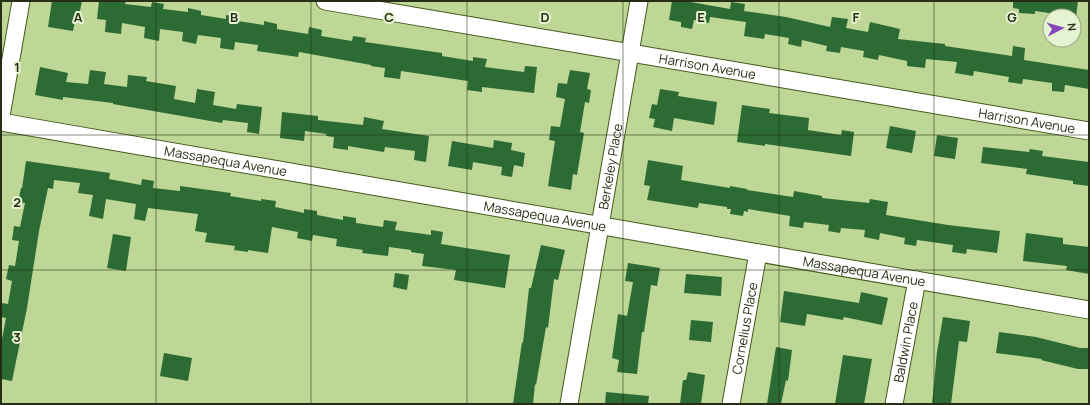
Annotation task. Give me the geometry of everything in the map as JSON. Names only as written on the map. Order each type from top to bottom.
[{"type":"street","points":[[1,116],[21,1]]},
{"type":"street","name":"Harrison Avenue","points":[[325,1],[1089,131]]},
{"type":"street","name":"Berkeley Place","points":[[569,404],[639,1]]},
{"type":"street","name":"Massapequa Avenue","points":[[1,122],[1089,310]]},
{"type":"street","name":"Cornelius Place","points":[[731,404],[758,253]]},
{"type":"street","name":"Baldwin Place","points":[[894,404],[917,280]]},
{"type":"building","points":[[52,1],[82,1],[79,16],[76,15],[73,31],[48,27]]},
{"type":"building","points":[[99,1],[126,1],[125,4],[151,7],[152,2],[164,4],[163,9],[188,12],[188,8],[201,11],[201,15],[226,19],[226,15],[239,17],[238,21],[264,25],[264,21],[277,24],[277,29],[308,34],[309,27],[322,30],[321,36],[352,41],[353,36],[366,38],[365,42],[442,53],[442,56],[473,61],[473,57],[487,59],[485,67],[524,72],[525,66],[537,67],[534,93],[482,87],[482,92],[467,90],[468,81],[401,71],[400,79],[384,77],[385,68],[299,52],[298,57],[257,51],[258,45],[235,42],[234,50],[220,48],[221,38],[198,35],[196,44],[182,41],[183,32],[160,29],[159,41],[144,38],[145,27],[122,23],[121,34],[105,32],[106,20],[97,19]]},
{"type":"building","points":[[672,1],[685,1],[730,9],[731,2],[745,4],[744,11],[786,17],[830,27],[832,17],[848,19],[846,28],[868,32],[870,22],[900,29],[898,39],[945,44],[945,46],[1012,56],[1013,46],[1025,48],[1024,60],[1089,70],[1089,89],[1065,85],[1064,92],[1052,91],[1052,83],[1023,79],[1022,84],[1008,82],[1009,77],[974,71],[973,76],[955,73],[957,62],[926,59],[925,68],[907,66],[907,61],[879,55],[878,60],[863,57],[864,51],[841,47],[840,53],[826,51],[827,46],[802,40],[801,47],[788,44],[789,38],[765,34],[764,39],[744,36],[746,22],[710,17],[709,23],[694,20],[692,29],[681,27],[681,22],[669,20]]},
{"type":"building","points":[[1013,1],[1078,1],[1077,8],[1042,8],[1042,12],[1035,11],[1035,14],[1019,13],[1019,9],[1013,8]]},
{"type":"building","points":[[40,67],[68,73],[66,82],[88,84],[90,70],[106,72],[104,84],[127,87],[128,75],[147,77],[146,81],[176,86],[174,99],[195,103],[197,89],[215,92],[213,105],[236,109],[237,104],[262,107],[259,134],[247,132],[248,123],[223,120],[222,123],[113,103],[63,97],[63,100],[35,95]]},
{"type":"building","points":[[570,70],[590,73],[587,89],[591,90],[589,103],[585,102],[580,132],[584,133],[577,175],[573,174],[571,190],[548,186],[555,141],[549,140],[551,126],[560,127],[565,99],[556,97],[558,83],[567,84]]},
{"type":"building","points":[[660,89],[679,92],[678,96],[717,102],[714,125],[674,118],[672,131],[653,127],[655,119],[649,118],[652,104],[657,105]]},
{"type":"building","points":[[742,105],[770,109],[769,113],[809,118],[808,130],[841,135],[842,130],[854,132],[851,156],[765,144],[765,146],[737,142]]},
{"type":"building","points":[[282,112],[318,116],[318,120],[363,125],[364,117],[384,121],[382,129],[429,136],[426,162],[414,160],[415,151],[385,147],[384,152],[348,146],[348,150],[333,148],[334,137],[326,136],[327,134],[305,131],[304,141],[280,138]]},
{"type":"building","points":[[890,126],[916,131],[912,153],[886,148]]},
{"type":"building","points":[[937,135],[958,138],[955,159],[934,156]]},
{"type":"building","points":[[494,140],[512,143],[511,150],[525,153],[523,167],[514,165],[512,177],[501,175],[502,167],[473,162],[472,170],[448,166],[452,141],[493,148]]},
{"type":"building","points":[[983,147],[1029,152],[1030,149],[1043,151],[1042,156],[1089,162],[1089,186],[1073,184],[1073,181],[1026,174],[1027,169],[981,163]]},
{"type":"building","points":[[648,160],[683,166],[681,180],[730,188],[730,186],[793,197],[794,191],[822,196],[822,198],[869,203],[870,199],[888,202],[886,215],[948,225],[1000,231],[997,253],[967,249],[966,254],[952,252],[953,245],[917,240],[916,246],[904,244],[905,238],[880,233],[879,240],[864,237],[865,230],[841,228],[840,233],[828,231],[829,225],[804,222],[803,228],[789,226],[790,216],[748,209],[748,212],[744,211],[743,216],[730,214],[731,209],[727,209],[727,207],[699,203],[698,208],[647,200],[650,186],[644,185]]},
{"type":"building","points":[[26,161],[110,173],[109,179],[141,185],[142,179],[154,181],[153,188],[180,191],[180,186],[231,193],[230,196],[261,201],[261,199],[276,201],[275,207],[304,213],[304,209],[317,211],[317,215],[343,220],[343,216],[356,218],[356,223],[383,227],[384,220],[397,222],[395,230],[431,235],[431,230],[443,232],[441,244],[510,255],[505,288],[454,280],[456,270],[422,266],[424,254],[411,252],[411,250],[389,247],[388,256],[362,253],[363,250],[336,246],[337,239],[313,235],[312,241],[297,238],[298,232],[272,227],[268,253],[248,250],[248,252],[234,250],[235,246],[205,242],[207,233],[195,231],[198,214],[148,208],[145,221],[134,219],[136,204],[106,199],[103,219],[89,216],[93,195],[78,193],[80,183],[54,180],[53,189],[48,188],[39,231],[27,308],[12,381],[1,379],[1,344],[6,318],[1,317],[1,303],[8,304],[12,281],[6,279],[9,265],[15,266],[19,241],[12,240],[14,226],[20,227],[25,203],[18,202],[22,188]]},
{"type":"building","points":[[1026,233],[1063,238],[1063,244],[1089,247],[1089,274],[1066,270],[1067,266],[1023,261]]},
{"type":"building","points":[[113,234],[131,237],[126,271],[107,268]]},
{"type":"building","points":[[541,245],[565,250],[558,280],[554,279],[548,328],[546,327],[536,385],[535,384],[533,404],[513,404],[522,342],[523,343],[529,288],[531,288]]},
{"type":"building","points":[[628,263],[660,268],[657,286],[651,285],[644,332],[642,332],[637,374],[617,372],[619,360],[612,358],[618,314],[627,316],[633,282],[625,281]]},
{"type":"building","points":[[395,273],[409,275],[407,290],[393,287]]},
{"type":"building","points":[[686,274],[722,277],[721,296],[684,293]]},
{"type":"building","points":[[784,291],[859,303],[861,292],[888,298],[882,325],[844,317],[843,320],[807,314],[805,326],[780,322]]},
{"type":"building","points":[[943,317],[970,321],[967,342],[959,341],[951,404],[932,404],[937,352]]},
{"type":"building","points":[[691,320],[713,322],[711,342],[689,340]]},
{"type":"building","points":[[999,332],[1036,337],[1080,348],[1089,348],[1089,369],[1078,369],[1041,360],[1042,359],[996,353]]},
{"type":"building","points":[[776,347],[792,350],[788,381],[786,380],[781,404],[767,404]]},
{"type":"building","points":[[164,353],[192,358],[188,381],[160,376]]},
{"type":"building","points":[[843,355],[872,359],[864,404],[835,404]]},
{"type":"building","points":[[688,372],[705,375],[701,404],[680,404],[683,380],[686,380]]},
{"type":"building","points":[[606,392],[649,396],[648,404],[605,404]]}]
